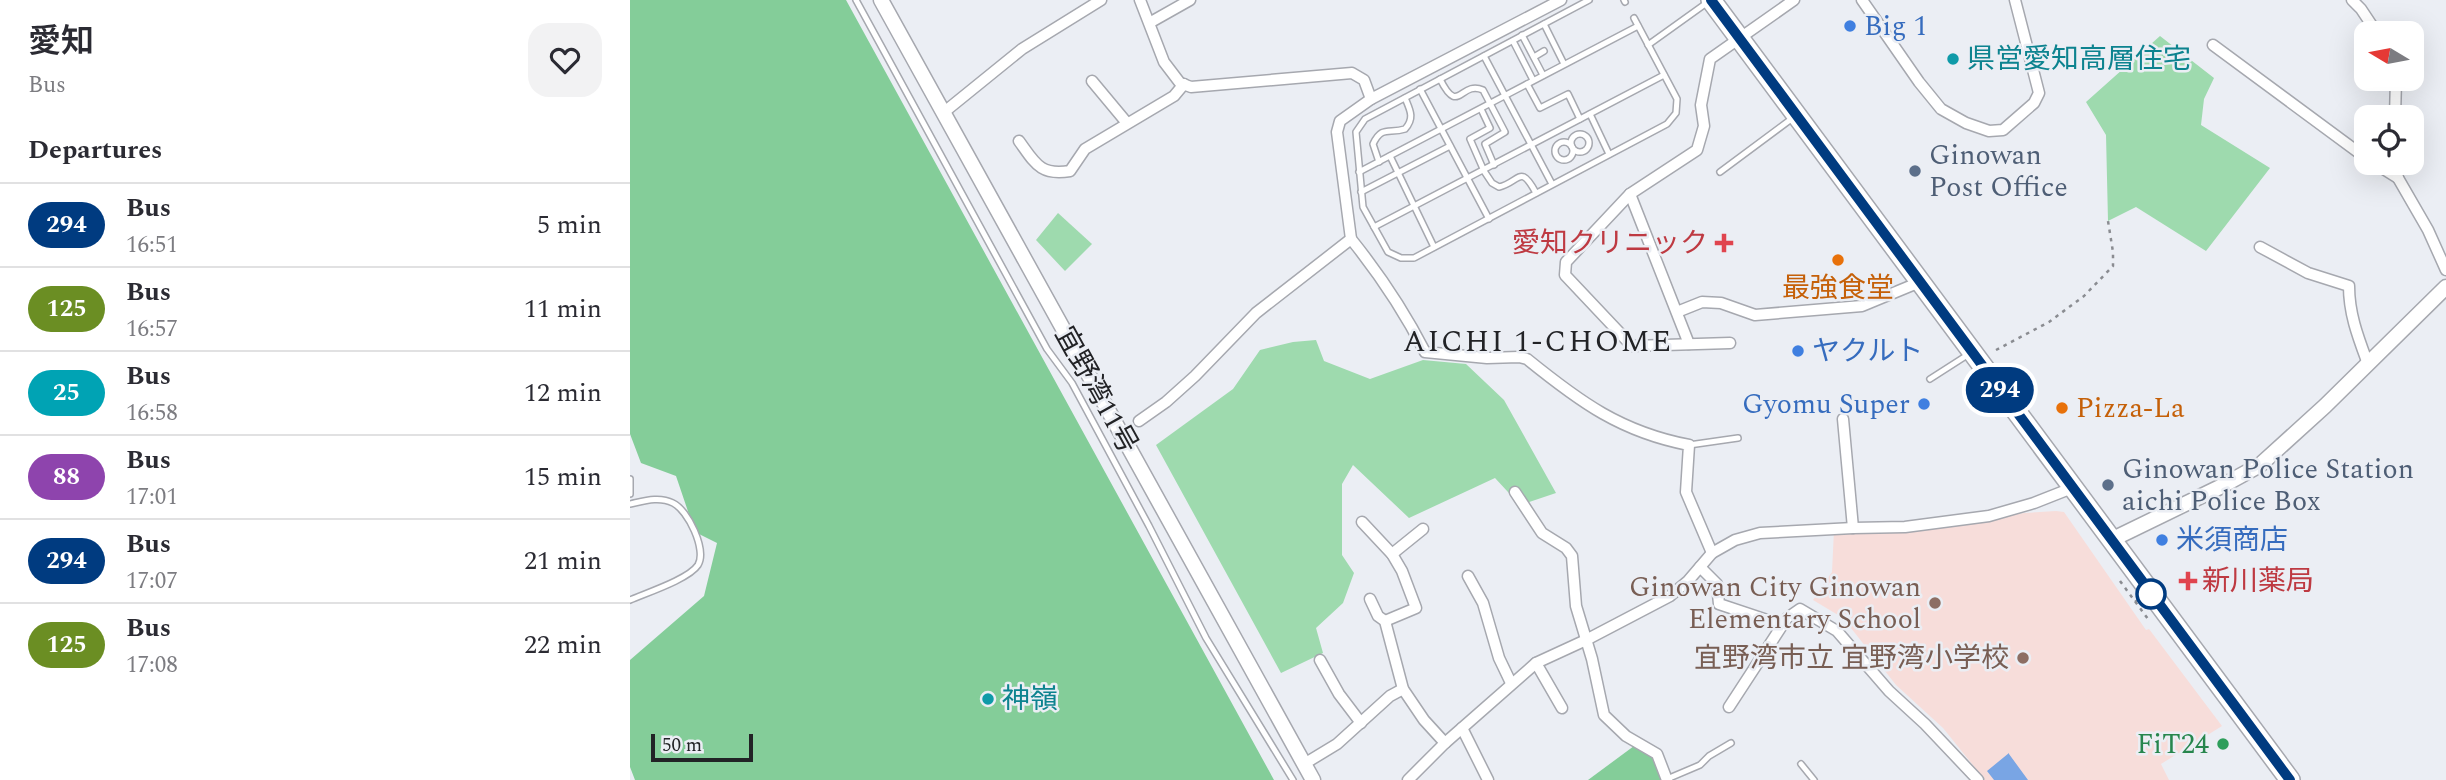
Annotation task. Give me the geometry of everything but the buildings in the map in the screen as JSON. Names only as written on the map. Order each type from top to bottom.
[{"type":"highway","points":[[1711,0],[2290,780]]},
{"type":"street","name":"宜野湾11号","points":[[881,0],[1312,780]]},
{"type":"street","points":[[943,113],[1021,49],[1101,0]]},
{"type":"street","points":[[1140,0],[1151,22],[1164,62],[1180,83],[1191,86],[1352,73],[1364,80],[1371,99]]},
{"type":"street","points":[[1151,22],[1190,0]]},
{"type":"street","points":[[1561,0],[1371,99],[1340,121],[1337,132],[1350,239],[1385,283],[1425,352],[1527,359],[1572,396],[1601,414],[1663,440],[1689,445],[1686,492],[1712,553]]},
{"type":"street","points":[[1730,343],[1632,346],[1564,275],[1566,262],[1630,194],[1697,150],[1704,126],[1701,105],[1710,59],[1794,0]]},
{"type":"street","points":[[1862,0],[1941,109],[1965,123],[1989,131],[2003,130],[2034,103],[2039,93],[2015,0]]},
{"type":"street","points":[[2352,0],[2369,21]]},
{"type":"street","points":[[2213,45],[2354,149]]},
{"type":"street","points":[[1092,82],[1127,123]]},
{"type":"street","points":[[1019,141],[1035,163],[1053,173],[1070,171],[1085,149],[1174,96],[1184,84]]},
{"type":"street","points":[[2393,175],[2398,178]]},
{"type":"street","points":[[2397,175],[2428,230],[2446,271]]},
{"type":"street","points":[[1630,194],[1689,344]]},
{"type":"street","points":[[1139,421],[1166,402],[1195,376],[1256,313],[1350,239]]},
{"type":"street","points":[[2260,247],[2308,273],[2349,286],[2353,325],[2368,364]]},
{"type":"street","points":[[1677,312],[1702,302],[1721,303],[1755,315],[1862,306],[1920,282]]},
{"type":"street","points":[[2111,540],[2260,465],[2446,287]]},
{"type":"street","points":[[1843,419],[1853,527]]},
{"type":"street","points":[[1408,780],[1511,683],[1536,663],[1670,596],[1688,582],[1712,553],[1735,540],[1760,533],[1853,527],[1905,527],[1989,516],[2072,488]]},
{"type":"street","points":[[1515,492],[1542,533],[1566,548],[1572,556],[1576,606],[1604,715],[1626,736],[1657,754],[1667,780]]},
{"type":"street","points":[[1362,522],[1392,554],[1402,571],[1416,608],[1385,621]]},
{"type":"street","points":[[1392,554],[1423,529]]},
{"type":"street","points":[[1700,567],[1717,584],[1719,604],[1782,625]]},
{"type":"street","points":[[1468,576],[1483,603],[1499,659],[1511,683]]},
{"type":"street","points":[[1370,599],[1378,616],[1385,621],[1403,689],[1424,720],[1446,743]]},
{"type":"street","points":[[1729,707],[1787,618],[1800,609],[1837,631],[1889,691],[1925,724],[1978,780]]},
{"type":"street","points":[[1320,660],[1339,695],[1361,723]]},
{"type":"street","points":[[1536,663],[1562,708]]},
{"type":"street","points":[[1304,764],[1337,744],[1390,696],[1403,689]]},
{"type":"street","points":[[1462,728],[1488,780]]},
{"type":"lane","points":[[856,0],[1048,349],[1072,383],[1206,638],[1293,780]]},
{"type":"lane","points":[[1589,0],[1365,119],[1356,132],[1363,207],[1388,252],[1401,258],[1414,258],[1667,124],[1676,113],[1677,99],[1634,18]]},
{"type":"lane","points":[[1648,45],[1711,0]]},
{"type":"lane","points":[[1544,24],[1564,64]]},
{"type":"lane","points":[[1359,173],[1638,26]]},
{"type":"lane","points":[[1522,35],[1543,75]]},
{"type":"lane","points":[[1513,41],[1540,107],[1567,94],[1580,119]]},
{"type":"lane","points":[[1534,57],[1544,51]]},
{"type":"lane","points":[[1484,56],[1552,184]]},
{"type":"lane","points":[[1514,66],[1523,61]]},
{"type":"lane","points":[[1374,227],[1664,75]]},
{"type":"lane","points":[[1440,79],[1448,95],[1452,97],[1459,97],[1470,89],[1483,90],[1505,132],[1485,144],[1494,165]]},
{"type":"lane","points":[[1420,89],[1489,219]]},
{"type":"lane","points":[[1379,162],[1373,144],[1377,135],[1385,131],[1405,129],[1410,123],[1412,114],[1405,98]]},
{"type":"lane","points":[[1480,109],[1490,128],[1470,139],[1492,183],[1499,187],[1506,186],[1515,177],[1522,175],[1528,178],[1536,193]]},
{"type":"lane","points":[[1590,114],[1609,154]]},
{"type":"lane","points":[[1720,172],[1796,115]]},
{"type":"lane","points":[[1588,139],[1599,133]]},
{"type":"lane","points":[[1588,139],[1578,135],[1572,141],[1572,146],[1573,153],[1568,160],[1559,159],[1556,155],[1555,150],[1561,143],[1567,143],[1572,146],[1576,151],[1584,151],[1588,147],[1588,139]]},
{"type":"lane","points":[[1361,192],[1450,146]]},
{"type":"lane","points":[[1541,163],[1556,155]]},
{"type":"lane","points":[[1390,156],[1434,247]]},
{"type":"lane","points":[[1930,379],[1972,352]]},
{"type":"lane","points":[[1689,445],[1738,438]]},
{"type":"lane","points":[[630,479],[630,494]]},
{"type":"lane","points":[[630,504],[664,499],[682,509],[701,546],[701,558],[691,572],[630,600]]},
{"type":"lane","points":[[1667,780],[1700,765],[1709,756],[1731,743]]},
{"type":"lane","points":[[1801,764],[1814,780]]},
{"type":"path","points":[[1996,350],[2049,322],[2084,296],[2113,266],[2108,221]]},
{"type":"path","points":[[2120,581],[2148,619]]},
{"type":"path","points":[[2135,602],[2160,583]]},
{"type":"shaded area","name":"宜野湾市立 宜野湾小学校","points":[[2064,512],[2146,630],[2149,629],[2222,726],[2161,764],[2169,780],[1985,780],[1943,728],[1896,685],[1843,618],[1813,600],[1832,572],[1834,530],[1881,533],[1920,531],[2024,513]]},
{"type":"green space","points":[[630,0],[846,0],[1274,780],[635,780],[630,767],[630,660],[704,596],[717,543],[695,532],[676,476],[641,463],[630,434]]},
{"type":"green space","points":[[2160,36],[2214,78],[2204,99],[2201,125],[2270,168],[2206,251],[2136,207],[2108,221],[2106,135],[2086,102]]},
{"type":"green space","points":[[1058,213],[1092,244],[1065,271],[1036,240]]},
{"type":"green space","points":[[1316,340],[1324,361],[1370,379],[1423,360],[1466,364],[1504,400],[1556,493],[1520,505],[1495,478],[1409,518],[1353,465],[1342,484],[1342,555],[1354,573],[1343,603],[1316,628],[1323,653],[1281,673],[1156,445],[1233,389],[1260,350]]},
{"type":"green space","points":[[1634,746],[1654,756],[1663,780],[1588,780]]},
{"type":"water","points":[[2009,753],[2028,780],[1994,780],[1987,771]]},
{"type":"bus line","name":"294","points":[[1711,0],[2290,780]]},
{"type":"place","name":"Big 1","points":[[1850,26]]},
{"type":"place","name":"県営愛知高層住宅","points":[[1953,59]]},
{"type":"place","name":"Ginowan Post Office","points":[[1915,171]]},
{"type":"place","name":"愛知クリニック","points":[[1724,243]]},
{"type":"place","name":"最強食堂","points":[[1838,260]]},
{"type":"place","name":"ヤクルト","points":[[1798,351]]},
{"type":"place","name":"Gyomu Super","points":[[1924,404]]},
{"type":"place","name":"Pizza-La","points":[[2062,408]]},
{"type":"place","name":"Ginowan Police Station aichi Police Box","points":[[2108,485]]},
{"type":"place","name":"米須商店","points":[[2162,540]]},
{"type":"place","name":"新川薬局","points":[[2188,581]]},
{"type":"place","name":"Ginowan City Ginowan Elementary School","points":[[1935,603]]},
{"type":"place","name":"宜野湾市立 宜野湾小学校","points":[[2023,658]]},
{"type":"place","name":"神嶺","points":[[988,699]]},
{"type":"place","name":"FiT24","points":[[2223,744]]},
{"type":"district","name":"AICHI 1-CHOME","points":[[1538,342]]}]
